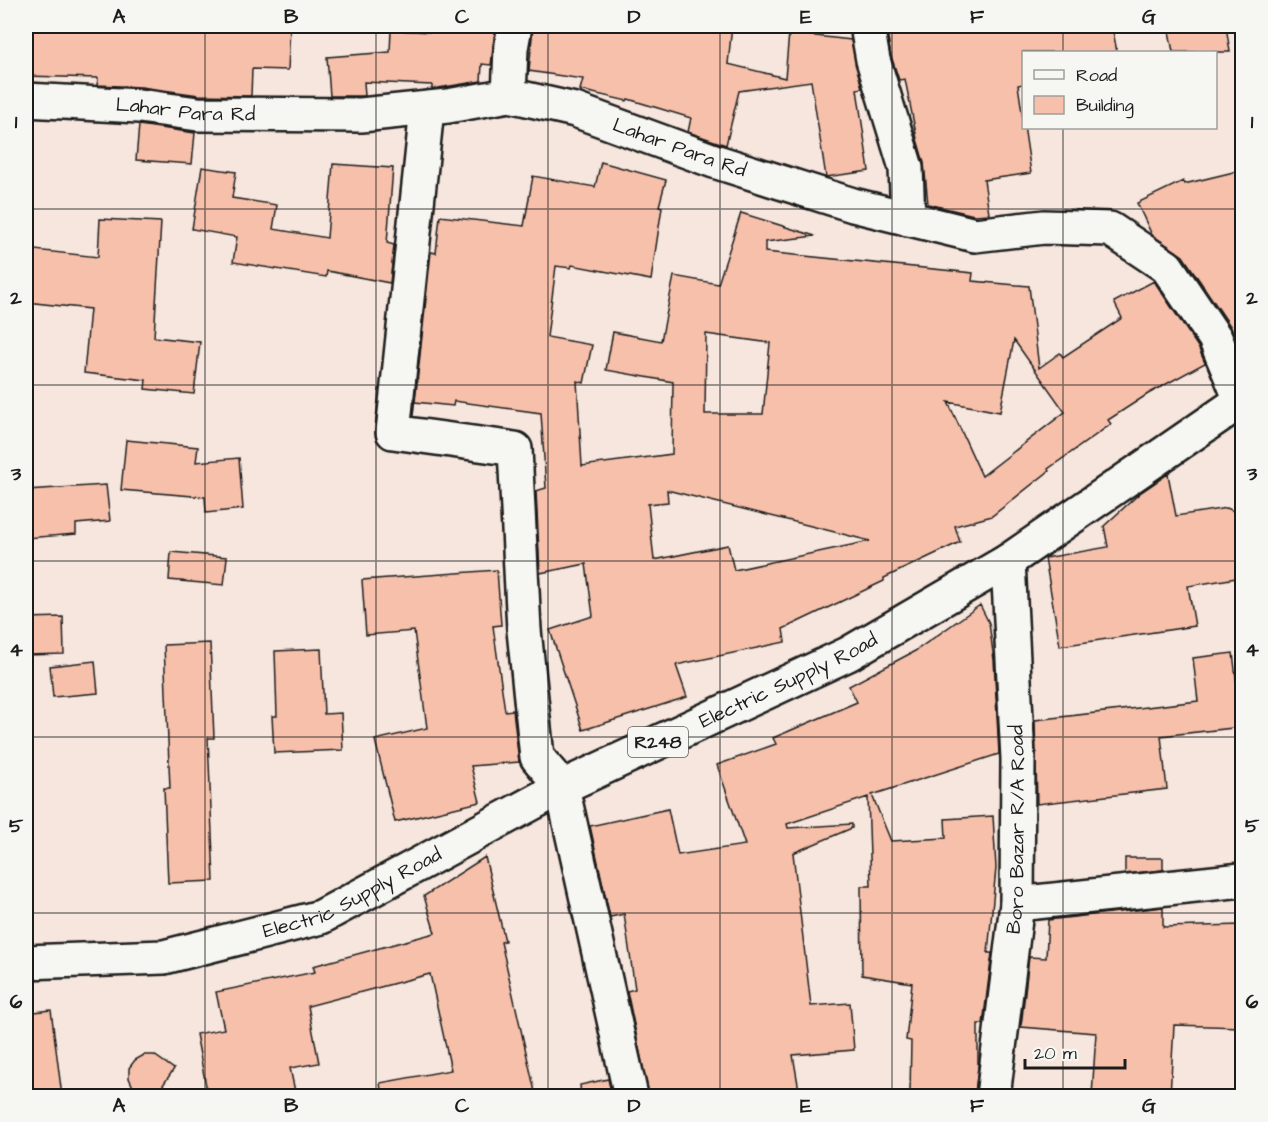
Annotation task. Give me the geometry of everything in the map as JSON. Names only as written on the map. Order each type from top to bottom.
[{"type":"street","points":[[509,94],[511,48],[515,26]]},
{"type":"street","points":[[867,26],[873,60],[906,168],[908,219]]},
{"type":"street","name":"Lahar Para Rd","points":[[26,100],[139,106],[198,114],[361,115],[427,109],[509,94],[575,110],[714,161],[853,205],[975,235],[1044,227],[1110,229],[1167,267],[1215,338],[1242,400]]},
{"type":"street","points":[[427,109],[393,432],[515,449],[524,630],[537,757],[562,787],[631,1096]]},
{"type":"street","name":"Electric Supply Road","points":[[26,962],[164,957],[321,917],[562,787],[848,654],[1008,561],[1242,400]]},
{"type":"street","name":"Boro Bazar R/A Road","points":[[993,1096],[1017,904],[1018,759],[1008,561]]},
{"type":"street","points":[[1017,904],[1242,880]]},
{"type":"building","points":[[26,26],[290,26],[288,70],[252,69],[251,96],[199,95],[141,87],[97,85],[98,78],[26,76]]},
{"type":"building","points":[[454,26],[496,26],[491,65],[482,64],[481,81],[432,89],[432,85],[364,82],[365,96],[330,96],[327,57],[390,52],[391,30],[454,33]]},
{"type":"building","points":[[533,26],[732,26],[728,64],[785,78],[789,33],[851,40],[862,88],[857,89],[869,171],[826,177],[811,81],[739,91],[726,145],[688,132],[691,118],[628,99],[627,101],[580,90],[583,79],[529,71]]},
{"type":"building","points":[[886,26],[1112,26],[1117,51],[1022,51],[1022,84],[1018,85],[1022,129],[1024,129],[1031,173],[984,180],[989,214],[974,215],[928,204],[924,163],[905,79],[899,80],[891,56]]},
{"type":"building","points":[[1168,26],[1226,26],[1230,52],[1173,51]]},
{"type":"building","points":[[139,125],[195,133],[192,164],[136,160]]},
{"type":"building","points":[[601,162],[666,180],[659,206],[662,207],[651,280],[572,265],[571,268],[556,266],[547,337],[592,345],[584,383],[577,381],[582,466],[672,454],[673,382],[606,370],[613,332],[661,341],[674,276],[718,284],[741,213],[815,236],[765,242],[765,252],[973,273],[972,281],[1029,286],[1039,368],[1060,353],[1063,357],[1122,318],[1114,302],[1154,281],[1198,347],[1205,363],[1148,394],[1108,420],[1111,424],[1048,469],[1049,471],[992,516],[955,526],[960,542],[783,629],[785,642],[676,665],[687,697],[583,730],[550,630],[593,616],[586,564],[540,573],[536,491],[546,488],[541,413],[454,401],[453,406],[415,402],[431,252],[436,253],[440,216],[524,226],[533,176],[595,187]],"holes":[[[706,334],[770,343],[763,414],[705,414]],[[1014,340],[1065,412],[982,476],[948,402],[1000,412]],[[667,490],[870,541],[734,570],[728,545],[654,560],[648,504],[668,502]]]},
{"type":"building","points":[[333,164],[393,168],[387,243],[394,245],[390,283],[327,271],[326,277],[233,262],[237,237],[192,229],[202,167],[236,172],[232,198],[277,205],[273,229],[327,238]]},
{"type":"building","points":[[1242,170],[1242,354],[1231,327],[1183,256],[1152,235],[1137,203],[1183,181],[1184,184]]},
{"type":"building","points":[[100,219],[161,222],[154,337],[200,342],[194,394],[145,389],[146,380],[84,373],[90,309],[26,302],[26,249],[98,257]]},
{"type":"building","points":[[126,440],[198,447],[196,462],[239,458],[243,509],[206,513],[205,497],[121,490]]},
{"type":"building","points":[[1168,474],[1176,516],[1227,508],[1242,515],[1242,577],[1188,586],[1195,626],[1060,646],[1045,558],[1108,547],[1104,526],[1140,493]]},
{"type":"building","points":[[106,485],[110,521],[76,524],[76,534],[26,538],[26,490]]},
{"type":"building","points":[[171,552],[227,557],[224,585],[169,580]]},
{"type":"building","points":[[497,570],[501,625],[493,626],[505,711],[513,710],[519,762],[471,766],[480,802],[395,822],[375,740],[427,728],[414,631],[366,635],[362,580]]},
{"type":"building","points":[[980,605],[989,623],[994,660],[999,754],[872,795],[891,841],[946,838],[945,819],[993,816],[996,868],[988,953],[992,953],[983,1024],[978,1024],[975,1096],[944,1096],[944,1092],[910,1092],[911,1041],[906,1040],[912,983],[862,975],[861,886],[871,886],[868,797],[787,824],[788,828],[852,824],[852,828],[793,853],[811,1006],[850,1003],[854,1050],[793,1055],[800,1096],[649,1096],[627,991],[635,989],[624,914],[610,917],[590,826],[668,809],[678,855],[745,845],[717,765],[776,744],[773,738],[857,702],[849,686],[915,651]]},
{"type":"building","points":[[63,617],[64,654],[26,655],[26,618]]},
{"type":"building","points":[[210,643],[214,738],[208,738],[214,881],[168,883],[164,788],[170,788],[164,645]]},
{"type":"building","points":[[321,649],[324,714],[341,713],[343,750],[274,753],[272,716],[277,716],[275,651]]},
{"type":"building","points":[[1233,653],[1242,727],[1161,736],[1167,789],[1037,804],[1035,720],[1198,701],[1193,658]]},
{"type":"building","points":[[95,661],[98,693],[53,697],[50,666]]},
{"type":"building","points":[[485,857],[505,941],[501,942],[536,1096],[382,1096],[380,1083],[451,1070],[430,974],[308,1006],[319,1063],[290,1068],[296,1096],[208,1096],[196,1034],[224,1029],[216,992],[315,972],[313,966],[435,933],[424,896]]},
{"type":"building","points":[[1125,858],[1163,858],[1163,870],[1125,874]]},
{"type":"building","points":[[1163,907],[1163,927],[1242,925],[1242,1027],[1174,1025],[1170,1096],[1092,1096],[1096,1033],[1021,1027],[1029,957],[1046,958],[1048,920]]},
{"type":"building","points":[[51,1010],[62,1096],[26,1096],[26,1013]]},
{"type":"building","points":[[144,1055],[154,1055],[174,1069],[161,1088],[152,1093],[142,1093],[133,1087],[129,1078],[129,1068],[135,1060]]},
{"type":"building","points":[[608,1079],[612,1096],[581,1096],[580,1085]]}]
